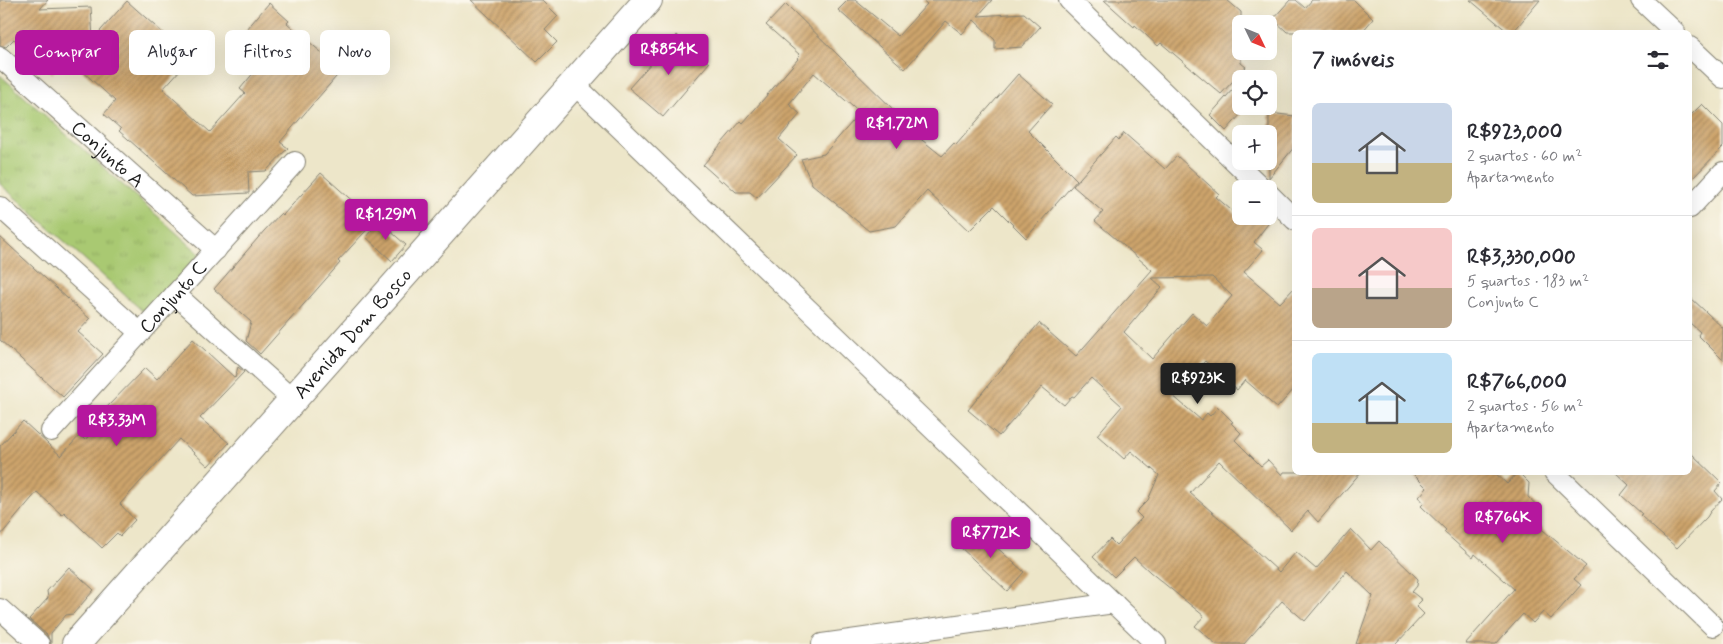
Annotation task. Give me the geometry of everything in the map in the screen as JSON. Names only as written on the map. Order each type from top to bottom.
[{"type":"street","name":"Avenida Dom Bosco","points":[[76,644],[648,0]]},
{"type":"street","points":[[1069,0],[1254,180]]},
{"type":"street","points":[[1641,0],[1673,30]]},
{"type":"street","points":[[1692,49],[1723,78]]},
{"type":"street","name":"Conjunto A","points":[[0,57],[216,250]]},
{"type":"street","points":[[574,83],[1156,644]]},
{"type":"street","name":"Conjunto C","points":[[51,431],[295,162]]},
{"type":"street","points":[[1692,206],[1723,172]]},
{"type":"street","points":[[1277,202],[1292,217]]},
{"type":"street","points":[[0,207],[140,333]]},
{"type":"street","points":[[175,294],[293,400]]},
{"type":"street","points":[[1557,475],[1713,626]]},
{"type":"street","points":[[822,644],[1114,603]]},
{"type":"street","points":[[0,609],[39,644]]},
{"type":"green space","points":[[0,75],[200,254],[146,314],[0,184]]},
{"type":"building","points":[[0,0],[48,0],[40,9],[91,7],[92,30],[15,30],[15,40],[6,47],[0,45]]},
{"type":"building","points":[[471,0],[542,0],[558,16],[545,30],[557,42],[537,62]]},
{"type":"building","points":[[848,0],[855,0],[898,36],[927,4],[922,0],[992,0],[978,16],[1024,13],[1040,27],[1022,47],[995,49],[995,40],[974,20],[962,34],[946,21],[905,69],[838,10]]},
{"type":"building","points":[[1104,0],[1227,0],[1241,12],[1241,15],[1232,15],[1232,60],[1241,60],[1241,63],[1246,67],[1243,70],[1232,70],[1232,82],[1221,94],[1161,43],[1158,46],[1135,25],[1134,27]]},
{"type":"building","points":[[1290,0],[1296,0],[1305,8],[1312,0],[1354,0],[1373,19],[1364,30],[1292,30],[1292,32],[1287,32],[1278,24],[1277,15]]},
{"type":"building","points":[[1470,0],[1540,0],[1515,30],[1506,30]]},
{"type":"building","points":[[127,1],[159,30],[129,30],[129,75],[176,75],[163,89],[210,132],[245,93],[240,89],[252,75],[310,75],[310,43],[320,51],[320,75],[338,75],[280,142],[288,148],[266,171],[248,172],[249,193],[192,196],[119,131],[121,129],[104,114],[115,101],[87,75],[119,75],[119,30],[101,30]]},
{"type":"building","points":[[269,3],[289,21],[287,23],[295,30],[246,30]]},
{"type":"building","points":[[786,4],[900,116],[897,120],[942,156],[954,143],[956,145],[1018,74],[1052,104],[1028,131],[1077,180],[1026,238],[994,206],[969,231],[927,191],[896,226],[869,231],[812,184],[801,159],[824,154],[860,113],[814,73],[789,104],[800,114],[779,139],[797,155],[757,198],[750,192],[736,192],[703,165],[741,121],[743,123],[798,59],[800,55],[766,25]]},
{"type":"building","points":[[676,35],[709,63],[663,117],[629,88]]},
{"type":"building","points":[[1232,90],[1232,115],[1240,115],[1226,131],[1210,115]]},
{"type":"building","points":[[1702,104],[1723,125],[1723,147],[1692,179],[1692,114]]},
{"type":"building","points":[[1269,115],[1292,116],[1292,150],[1277,168],[1277,125],[1269,125]]},
{"type":"building","points":[[1124,133],[1165,169],[1177,156],[1219,194],[1216,197],[1232,211],[1232,225],[1267,225],[1254,242],[1263,250],[1244,272],[1280,303],[1292,290],[1292,391],[1277,408],[1245,380],[1237,390],[1205,361],[1172,395],[1201,420],[1207,413],[1210,416],[1218,407],[1241,433],[1235,440],[1261,466],[1268,460],[1282,475],[1284,472],[1292,472],[1292,475],[1358,475],[1318,522],[1308,511],[1291,530],[1219,461],[1190,493],[1279,572],[1296,552],[1316,569],[1351,529],[1371,550],[1379,541],[1418,579],[1417,586],[1412,592],[1422,600],[1416,606],[1424,614],[1396,644],[1356,644],[1373,596],[1347,571],[1305,621],[1282,601],[1244,644],[1216,644],[1195,626],[1204,616],[1134,557],[1114,577],[1093,557],[1110,539],[1116,545],[1142,518],[1136,512],[1148,500],[1159,475],[1131,451],[1124,459],[1097,435],[1122,406],[1091,378],[1064,405],[1042,387],[999,436],[968,410],[1039,323],[1076,356],[1152,270],[1095,221],[1103,212],[1073,186],[1116,137],[1119,140]],"holes":[[[1212,277],[1232,296],[1207,326],[1192,313],[1152,359],[1124,332],[1162,287],[1152,278]]]},
{"type":"building","points":[[1269,170],[1276,170],[1269,178]]},
{"type":"building","points":[[321,173],[375,221],[338,261],[340,263],[260,354],[246,341],[251,322],[214,289],[264,231],[281,213],[283,215]]},
{"type":"building","points":[[379,221],[406,245],[392,261],[366,237]]},
{"type":"building","points":[[0,237],[90,319],[78,332],[103,354],[63,397],[0,340]]},
{"type":"building","points":[[1692,299],[1723,328],[1723,360],[1698,335],[1700,332],[1692,325]]},
{"type":"building","points":[[193,339],[235,378],[238,367],[244,372],[200,418],[229,443],[208,466],[179,439],[120,504],[135,520],[120,536],[117,533],[102,548],[64,512],[62,515],[37,492],[0,536],[0,446],[23,421],[61,456],[80,435],[85,440],[110,413],[106,408],[145,368],[157,379]]},
{"type":"building","points":[[1692,454],[1722,483],[1715,491],[1722,499],[1677,548],[1621,495],[1629,485],[1618,475],[1692,475]]},
{"type":"building","points":[[1414,475],[1497,475],[1507,484],[1515,475],[1521,475],[1529,483],[1528,497],[1542,510],[1532,521],[1586,566],[1574,579],[1581,585],[1551,619],[1543,612],[1533,623],[1523,614],[1496,644],[1465,644],[1514,589],[1475,554],[1473,558],[1444,532],[1446,530],[1421,506],[1424,503],[1419,497],[1427,488]]},
{"type":"building","points":[[974,527],[1024,572],[1007,591],[958,545]]},
{"type":"building","points":[[69,567],[94,590],[73,614],[66,615],[51,633],[51,644],[47,635],[29,619],[48,598],[47,591]]}]
